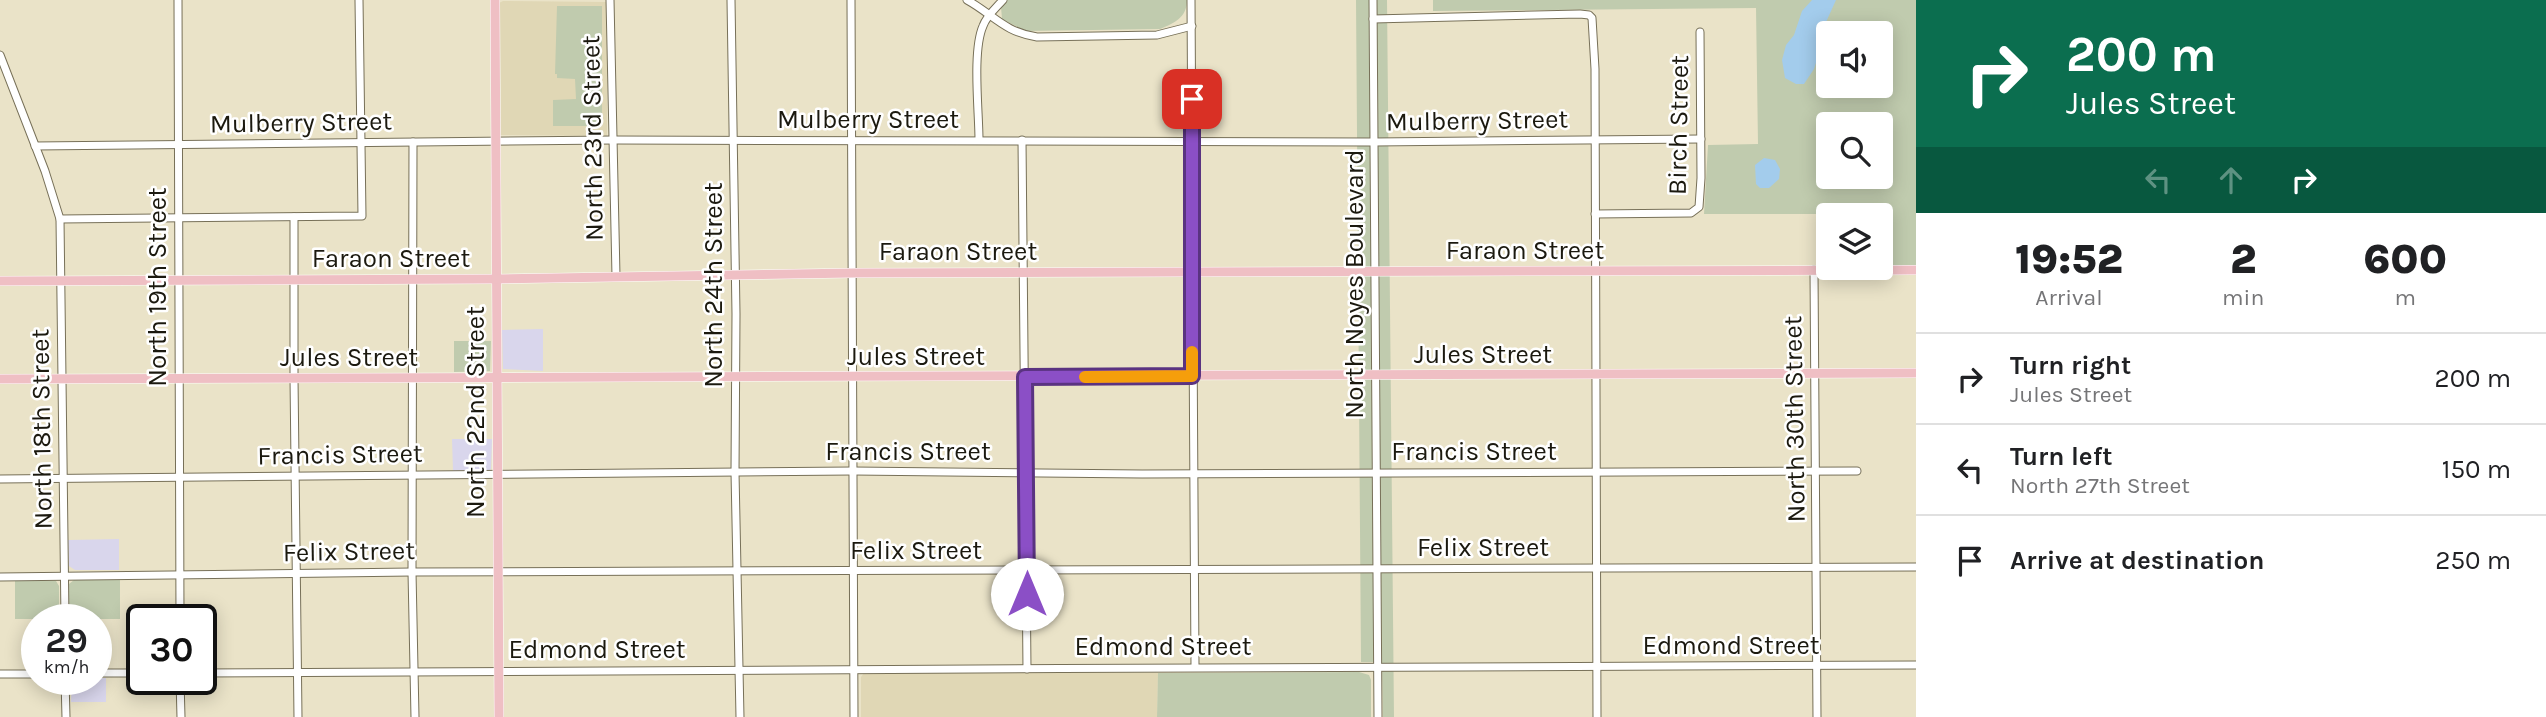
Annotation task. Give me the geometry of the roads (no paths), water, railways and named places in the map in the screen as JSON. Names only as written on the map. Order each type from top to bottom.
[{"type":"main road","name":"North 22nd Street","points":[[495,0],[499,717]]},
{"type":"main road","name":"Faraon Street","points":[[0,281],[496,279],[1024,272],[1916,270]]},
{"type":"main road","name":"Jules Street","points":[[0,379],[1916,373]]},
{"type":"street","name":"North 19th Street","points":[[178,0],[180,604]]},
{"type":"street","points":[[60,219],[362,216],[359,0]]},
{"type":"street","name":"North 23rd Street","points":[[610,0],[616,276]]},
{"type":"street","name":"North 24th Street","points":[[731,0],[740,717]]},
{"type":"street","points":[[851,0],[854,717]]},
{"type":"street","points":[[967,0],[1001,25],[1019,34],[1061,37],[1157,35],[1192,26]]},
{"type":"street","points":[[979,140],[979,44],[982,26],[1003,0]]},
{"type":"street","points":[[1191,0],[1195,667]]},
{"type":"street","name":"North Noyes Boulevard","points":[[1373,0],[1378,717]]},
{"type":"street","points":[[1373,19],[1589,15],[1593,22],[1597,717]]},
{"type":"street","name":"Birch Street","points":[[1595,214],[1691,213],[1699,207],[1700,32]]},
{"type":"street","name":"North 18th Street","points":[[0,55],[60,219],[65,604]]},
{"type":"street","name":"Mulberry Street","points":[[35,146],[614,140],[1374,142],[1701,139]]},
{"type":"street","points":[[1022,140],[1027,669]]},
{"type":"street","points":[[413,142],[412,572],[415,717]]},
{"type":"street","points":[[294,216],[298,717]]},
{"type":"street","name":"North 30th Street","points":[[1814,270],[1817,717]]},
{"type":"street","name":"Francis Street","points":[[0,479],[853,471],[1857,471]]},
{"type":"street","name":"Felix Street","points":[[0,577],[737,570],[1916,567]]},
{"type":"street","name":"Edmond Street","points":[[217,673],[1916,665]]},
{"type":"street","points":[[0,674],[21,674]]},
{"type":"street","points":[[65,695],[66,717]]},
{"type":"street","points":[[180,695],[181,717]]},
{"type":"water","points":[[1812,0],[1836,0],[1827,21],[1816,21],[1814,69],[1804,84],[1796,84],[1785,78],[1782,60],[1802,11]]},
{"type":"water","points":[[1764,158],[1775,160],[1780,169],[1779,179],[1769,188],[1760,188],[1756,184],[1755,165]]}]
